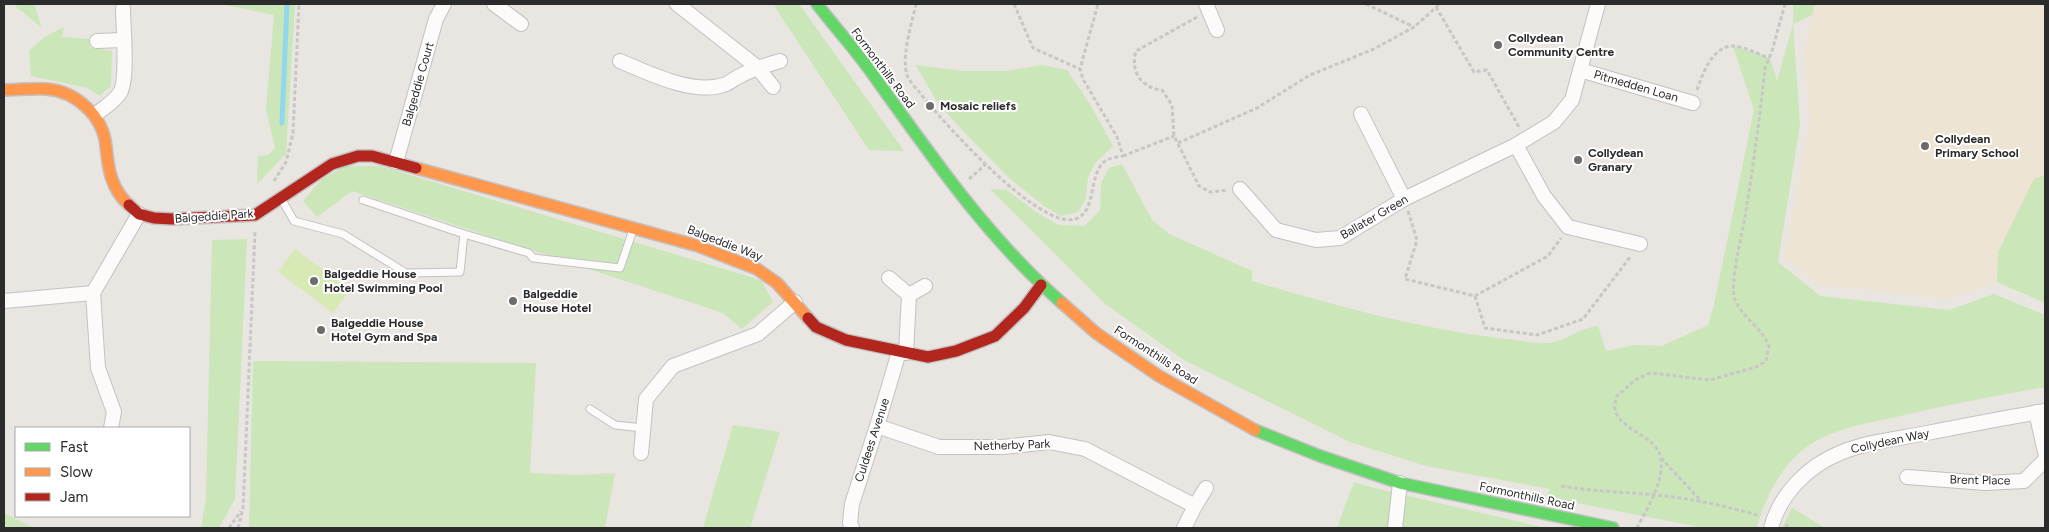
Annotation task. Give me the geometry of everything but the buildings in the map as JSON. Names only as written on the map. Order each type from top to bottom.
[{"type":"street","points":[[677,4],[757,67],[773,87]]},
{"type":"street","name":"Formonthills Road","points":[[817,4],[868,68],[972,210],[1042,285],[1096,333],[1159,376],[1256,431],[1400,484],[1613,528]]},
{"type":"street","name":"Ballater Green","points":[[1240,189],[1276,230],[1316,240],[1340,238],[1404,199],[1521,142],[1554,122],[1572,100],[1598,4]]},
{"type":"street","name":"Balgeddie Court","points":[[390,160],[440,5]]},
{"type":"street","points":[[497,5],[521,24]]},
{"type":"street","points":[[1207,7],[1217,30]]},
{"type":"street","points":[[95,115],[115,99],[121,91],[124,66],[123,8]]},
{"type":"street","points":[[97,40],[123,40]]},
{"type":"street","points":[[620,61],[664,79],[710,88],[725,85],[757,67],[780,61]]},
{"type":"street","name":"Pitmedden Loan","points":[[1580,70],[1693,103]]},
{"type":"street","points":[[4,90],[48,89],[60,92],[73,97],[95,115],[106,144],[108,166],[113,185],[124,201],[139,214],[93,293],[98,368],[114,412],[111,427]]},
{"type":"street","points":[[1361,114],[1404,199]]},
{"type":"street","points":[[1521,142],[1544,196],[1568,227],[1640,244]]},
{"type":"street","name":"Balgeddie Park","points":[[139,214],[172,219],[256,215],[326,168],[346,158],[358,156],[390,160]]},
{"type":"street","name":"Balgeddie Way","points":[[390,160],[698,246],[757,269],[777,283],[816,326],[846,340],[902,353],[928,357],[956,351],[995,336],[1024,308],[1042,285]]},
{"type":"street","points":[[889,278],[909,295],[924,286]]},
{"type":"street","points":[[4,301],[93,293]]},
{"type":"street","name":"Culdees Avenue","points":[[852,528],[850,523],[852,504],[902,353],[909,295]]},
{"type":"street","points":[[641,453],[646,399],[674,366],[758,334],[795,302]]},
{"type":"street","points":[[2041,411],[2045,452]]},
{"type":"street","name":"Collydean Way","points":[[1772,524],[1788,490],[1810,470],[1840,453],[1884,441],[2041,411]]},
{"type":"street","name":"Netherby Park","points":[[878,426],[939,447],[1003,447],[1049,442],[1085,449],[1195,506]]},
{"type":"street","name":"Brent Place","points":[[1907,477],[1985,482],[2024,481],[2045,460]]},
{"type":"street","points":[[1395,528],[1400,484]]},
{"type":"street","points":[[1184,528],[1206,488]]},
{"type":"lane","points":[[282,199],[294,221],[343,234],[406,274],[460,272],[464,234]]},
{"type":"lane","points":[[363,200],[464,234],[529,253],[533,258],[620,268],[634,228]]},
{"type":"lane","points":[[590,409],[615,425],[643,428]]},
{"type":"path","points":[[270,186],[286,162],[293,133],[300,4]]},
{"type":"path","points":[[916,4],[906,47],[907,75],[930,106],[985,165],[1051,216],[1064,220],[1076,219],[1086,211],[1096,170],[1106,160],[1123,156],[1174,136]]},
{"type":"path","points":[[1014,4],[1033,48],[1080,69]]},
{"type":"path","points":[[1098,4],[1080,69],[1083,79],[1117,137],[1123,156]]},
{"type":"path","points":[[1366,4],[1414,27]]},
{"type":"path","points":[[1178,143],[1257,108],[1310,75],[1374,49],[1414,27],[1440,4]]},
{"type":"path","points":[[1702,502],[1661,458],[1655,446],[1620,420],[1615,409],[1616,397],[1635,380],[1650,374],[1710,380],[1756,367],[1766,361],[1769,346],[1755,324],[1742,314],[1734,299],[1734,278],[1748,198],[1765,68],[1770,58],[1785,4]]},
{"type":"path","points":[[1207,7],[1136,51],[1133,61],[1134,70],[1139,78],[1153,89],[1162,90],[1172,105],[1174,136],[1199,186],[1210,192],[1240,189]]},
{"type":"path","points":[[1436,7],[1474,72],[1487,70],[1521,142]]},
{"type":"path","points":[[1693,103],[1706,69],[1715,54],[1725,48],[1733,46],[1770,58]]},
{"type":"path","points":[[1404,199],[1417,240],[1405,279],[1475,296],[1548,256],[1568,227]]},
{"type":"path","points":[[238,528],[243,508],[256,215]]},
{"type":"path","points":[[1475,296],[1485,328],[1537,335],[1583,319],[1640,244]]},
{"type":"path","points":[[1637,528],[1659,480],[1661,458]]},
{"type":"path","points":[[1561,486],[1702,502],[1772,524]]},
{"type":"path","points":[[230,528],[243,508]]},
{"type":"shaded area","name":"Collydean Primary School","points":[[1815,4],[2045,4],[2045,175],[2034,179],[1998,252],[1997,282],[1948,299],[1820,285],[1785,257],[1810,118],[1804,52]]},
{"type":"green space","points":[[13,4],[34,4],[42,28]]},
{"type":"green space","points":[[221,4],[295,4],[286,154],[257,184],[258,156],[268,155],[275,148],[266,109],[274,15]]},
{"type":"green space","points":[[773,4],[799,4],[904,151],[869,150]]},
{"type":"green space","points":[[1793,4],[1815,4],[1812,15],[1793,24]]},
{"type":"green space","points":[[1793,24],[1800,125],[1778,262],[1820,296],[1949,310],[1994,294],[2045,315],[2045,387],[1871,422],[1821,438],[1800,452],[1785,468],[1768,496],[1755,528],[1704,528],[1546,497],[1550,489],[1426,466],[1350,442],[1184,360],[1104,303],[990,189],[1007,190],[1036,212],[1059,225],[1084,226],[1100,210],[1101,183],[1109,168],[1122,164],[1152,220],[1169,234],[1252,271],[1252,281],[1374,315],[1467,334],[1548,343],[1559,341],[1591,327],[1598,326],[1606,351],[1635,345],[1662,346],[1708,325],[1714,305],[1754,110],[1733,46],[1770,58],[1777,81]]},
{"type":"green space","points":[[64,27],[62,37],[89,39],[90,47],[112,51],[111,86],[99,96],[88,88],[31,76],[29,51],[45,37]]},
{"type":"green space","points":[[916,65],[963,71],[1007,71],[1041,65],[1067,70],[1090,104],[1113,146],[1095,163],[1088,177],[1086,198],[1078,212],[1061,216],[1044,206],[1009,178],[937,102]]},
{"type":"green space","points":[[347,166],[380,166],[761,280],[773,302],[742,329],[723,313],[352,191],[317,217],[303,201],[322,179]]},
{"type":"green space","points":[[2045,175],[2045,303],[1997,282],[1998,252],[2034,179]]},
{"type":"green space","points":[[247,239],[235,499],[219,528],[201,528],[206,498],[212,240]]},
{"type":"green space","name":"Balgeddie House Hotel Swimming Pool","points":[[295,249],[350,290],[333,313],[278,272]]},
{"type":"green space","points":[[253,361],[536,363],[530,473],[578,475],[615,473],[605,528],[249,528]]},
{"type":"green space","points":[[733,425],[780,432],[750,528],[703,528]]},
{"type":"green space","points":[[1354,482],[1374,488],[1546,528],[1337,528]]},
{"type":"green space","points":[[1792,508],[1825,528],[1782,528]]},
{"type":"green space","points":[[4,513],[34,528],[4,528]]},
{"type":"waterway","points":[[282,123],[287,4]]},
{"type":"traffic: fast","points":[[817,4],[863,61],[936,162],[983,222],[1034,277],[1062,303]]},
{"type":"traffic: fast","points":[[1255,430],[1320,456],[1400,483],[1613,528]]},
{"type":"traffic: slow","points":[[4,90],[46,89],[57,91],[68,95],[86,107],[94,115],[104,135],[109,170],[114,185],[129,205]]},
{"type":"traffic: slow","points":[[416,168],[698,246],[757,269],[777,283],[808,318]]},
{"type":"traffic: slow","points":[[1062,303],[1096,333],[1159,376],[1255,430]]},
{"type":"traffic: jam","points":[[129,205],[139,214],[154,218],[172,219],[255,215],[332,164],[358,156],[372,156],[416,168]]},
{"type":"traffic: jam","points":[[808,318],[816,327],[846,340],[928,357],[956,351],[995,336],[1024,308],[1041,285]]},
{"type":"place","name":"Collydean Community Centre","points":[[1498,45]]},
{"type":"place","name":"Mosaic reliefs","points":[[930,106]]},
{"type":"place","name":"Collydean Primary School","points":[[1925,146]]},
{"type":"place","name":"Collydean Granary","points":[[1578,160]]},
{"type":"place","name":"Balgeddie House Hotel Swimming Pool","points":[[314,281]]},
{"type":"place","name":"Balgeddie House Hotel","points":[[513,301]]},
{"type":"place","name":"Balgeddie House Hotel Gym and Spa","points":[[321,330]]}]
